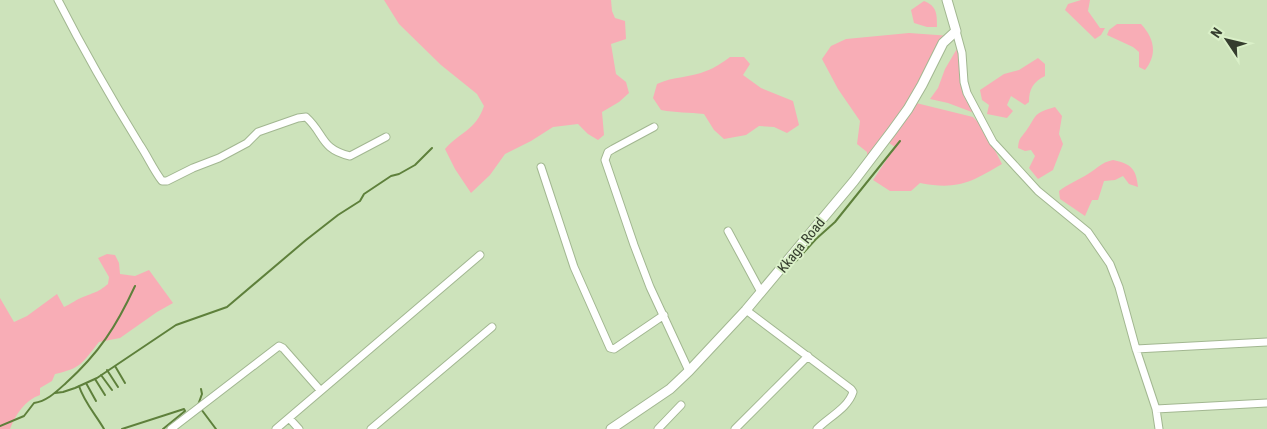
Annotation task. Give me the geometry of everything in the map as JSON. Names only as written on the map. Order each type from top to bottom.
[{"type":"street","points":[[58,0],[106,90],[142,148],[150,165],[162,181],[167,181],[219,158],[247,142],[258,132],[298,118],[306,117],[313,123],[328,146],[336,153],[350,156],[386,137]]},
{"type":"street","points":[[947,0],[962,53],[964,82],[967,92],[993,142],[1038,191],[1088,232],[1110,264],[1119,287],[1136,349],[1156,409],[1159,429]]},
{"type":"street","name":"Kkaga Road","points":[[611,429],[670,389],[746,310],[854,181],[892,131],[922,85],[943,43],[956,30]]},
{"type":"street","points":[[654,127],[608,152],[605,160],[650,287],[689,371]]},
{"type":"street","points":[[541,167],[574,266],[610,348],[614,349],[664,315]]},
{"type":"street","points":[[728,231],[761,292]]},
{"type":"street","points":[[276,429],[480,255]]},
{"type":"street","points":[[746,310],[853,392],[847,403],[817,429]]},
{"type":"street","points":[[371,429],[492,327]]},
{"type":"street","points":[[1136,349],[1267,342]]},
{"type":"street","points":[[171,429],[279,346],[283,348],[320,390]]},
{"type":"street","points":[[735,429],[808,356]]},
{"type":"street","points":[[1156,409],[1267,403]]},
{"type":"street","points":[[658,429],[681,406]]},
{"type":"street","points":[[290,418],[299,429]]},
{"type":"shaded area","points":[[384,0],[611,0],[615,18],[625,21],[626,39],[611,44],[616,74],[626,82],[629,93],[619,102],[602,112],[604,135],[598,140],[588,134],[578,124],[553,127],[505,154],[490,175],[471,193],[455,169],[445,149],[472,126],[481,114],[484,106],[477,94],[441,65],[399,24]]},
{"type":"shaded area","points":[[1081,0],[1090,0],[1088,11],[1100,28],[1105,28],[1101,35],[1095,39],[1065,10],[1068,4]]},
{"type":"shaded area","points":[[924,1],[934,8],[937,27],[927,27],[914,23],[911,10]]},
{"type":"shaded area","points":[[1117,24],[1141,24],[1149,35],[1153,52],[1152,58],[1145,70],[1139,67],[1139,52],[1133,47],[1107,35],[1109,30]]},
{"type":"shaded area","points":[[909,33],[951,36],[916,103],[973,117],[983,127],[1002,164],[981,176],[963,183],[944,186],[920,183],[911,191],[890,191],[873,180],[895,147],[886,141],[867,165],[867,152],[857,144],[860,121],[838,89],[822,59],[831,46],[846,39]]},
{"type":"shaded area","points":[[958,47],[963,76],[977,114],[948,103],[930,99],[938,88],[945,69]]},
{"type":"shaded area","points":[[730,57],[744,57],[750,64],[743,75],[761,88],[793,101],[799,125],[787,133],[774,127],[759,126],[746,135],[724,139],[714,130],[704,114],[661,110],[653,98],[657,84],[709,70]]},
{"type":"shaded area","points":[[1038,58],[1045,64],[1045,76],[1032,86],[1029,102],[1025,105],[1011,96],[1007,105],[1013,111],[1007,118],[987,114],[989,105],[982,100],[980,90],[1004,74],[1019,70]]},
{"type":"shaded area","points":[[1055,107],[1062,116],[1059,134],[1063,144],[1053,170],[1038,179],[1029,168],[1035,156],[1031,150],[1025,151],[1018,148],[1019,142],[1036,115]]},
{"type":"shaded area","points":[[1113,160],[1128,165],[1134,171],[1138,187],[1129,184],[1123,176],[1115,180],[1104,181],[1098,200],[1092,200],[1085,216],[1060,199],[1059,191],[1102,164]]},
{"type":"shaded area","points":[[107,254],[115,255],[119,263],[120,274],[135,276],[149,270],[173,303],[120,338],[99,342],[81,364],[55,374],[52,381],[40,388],[40,395],[30,400],[21,409],[10,429],[0,429],[0,298],[14,322],[27,316],[57,294],[64,307],[98,291],[108,284],[109,277],[98,258]]},
{"type":"waterway","points":[[787,267],[796,261],[835,222],[900,141]]},
{"type":"waterway","points":[[55,393],[75,388],[97,378],[176,325],[227,307],[306,240],[338,215],[360,201],[364,194],[391,176],[399,174],[415,165],[432,148]]},
{"type":"waterway","points":[[0,426],[24,416],[34,403],[51,396],[78,372],[114,327],[135,286]]},
{"type":"waterway","points":[[115,366],[125,383]]},
{"type":"waterway","points":[[107,370],[118,387]]},
{"type":"waterway","points":[[101,375],[112,390]]},
{"type":"waterway","points":[[95,379],[105,395]]},
{"type":"waterway","points":[[86,383],[96,401]]},
{"type":"waterway","points":[[79,386],[87,403],[104,429]]},
{"type":"waterway","points":[[198,405],[202,394],[201,389]]},
{"type":"waterway","points":[[122,429],[184,409],[185,411],[163,429]]},
{"type":"waterway","points":[[201,409],[216,429]]}]
